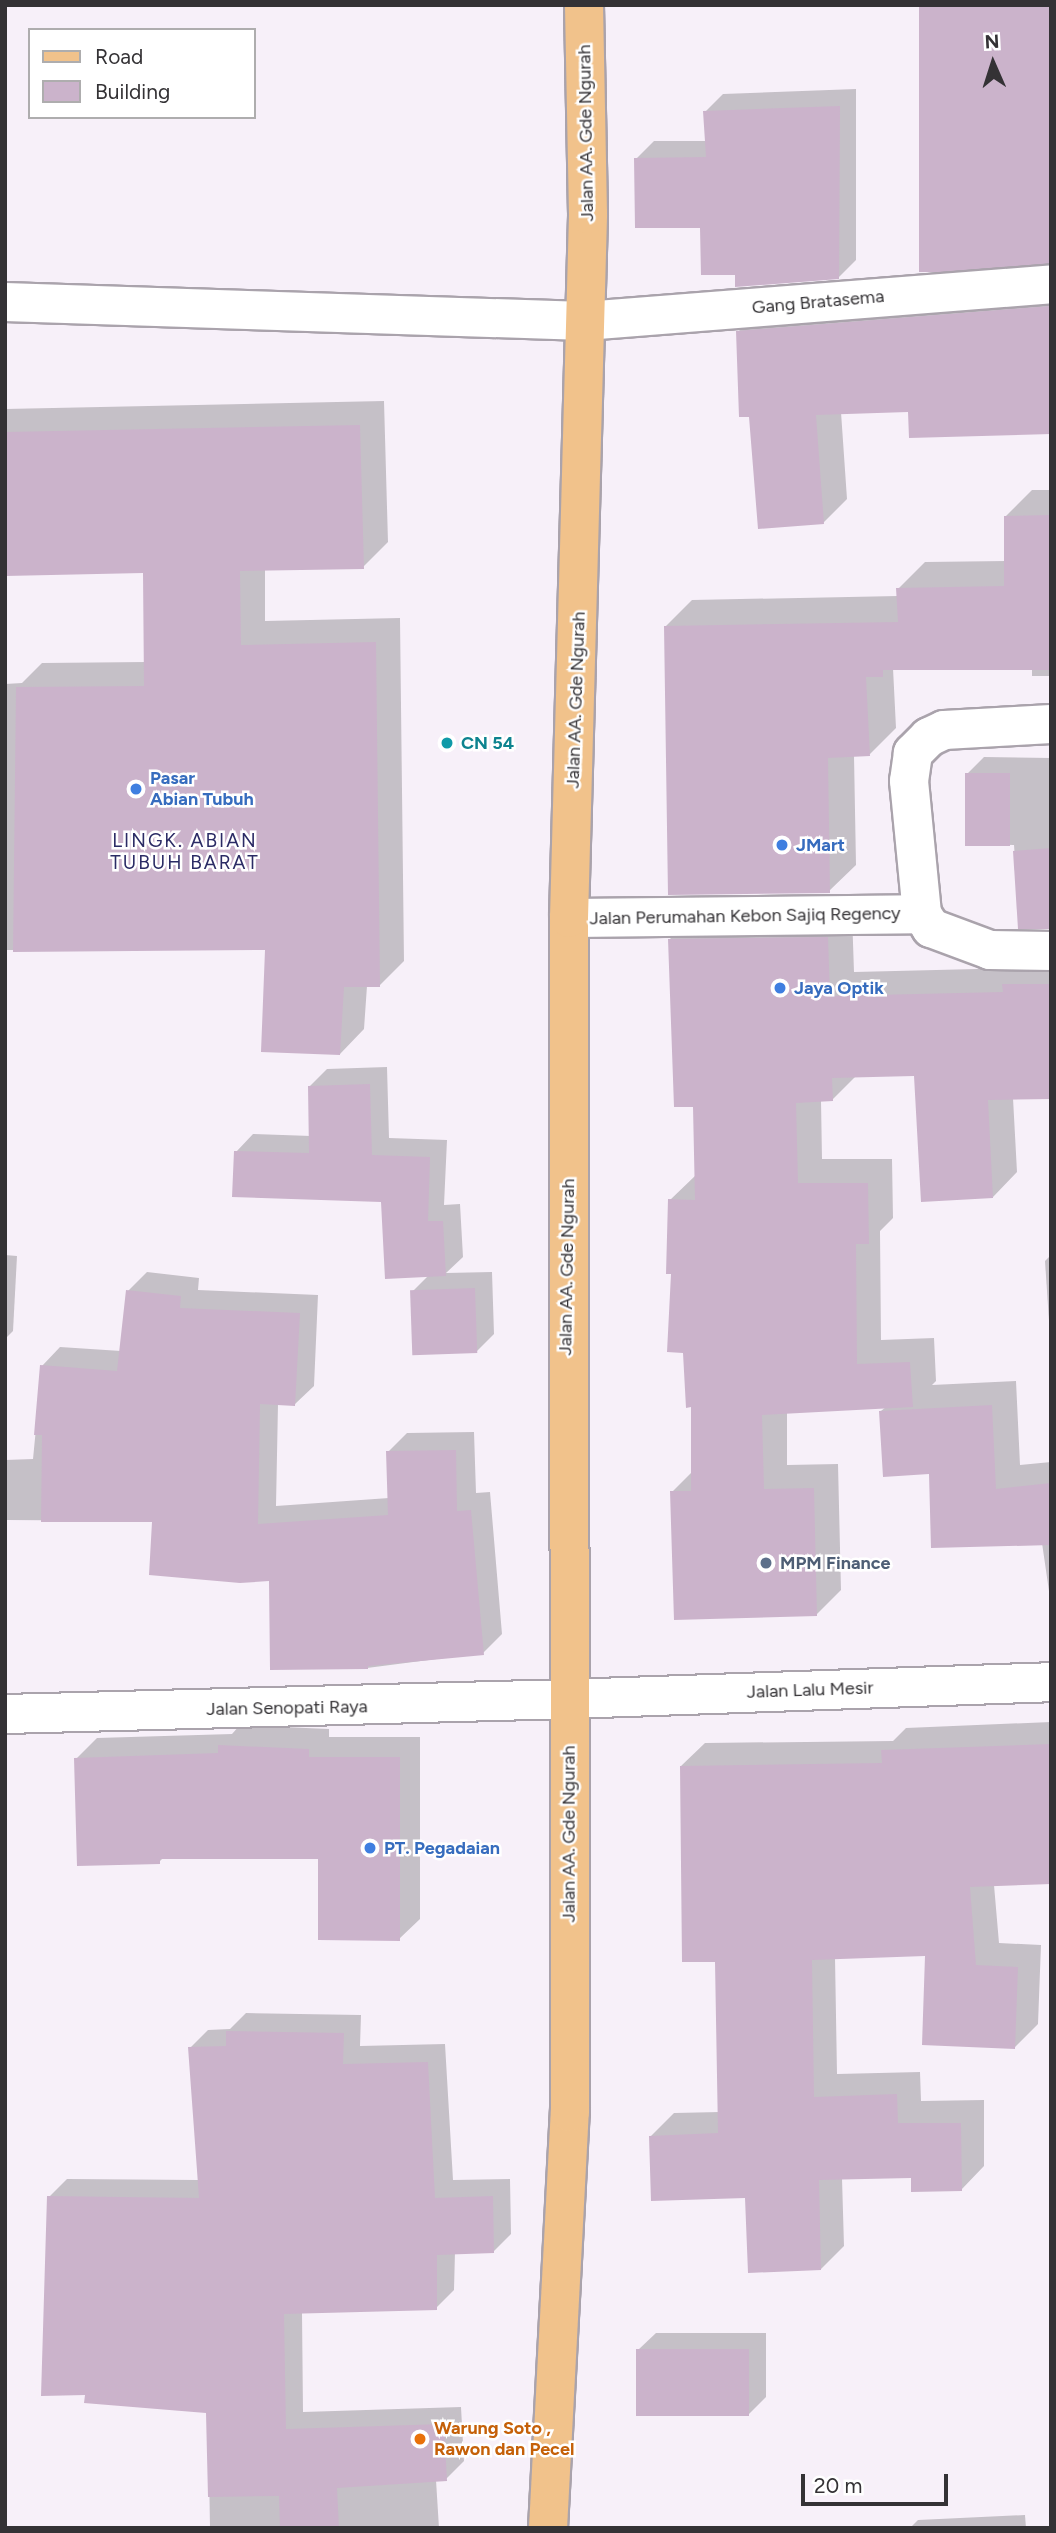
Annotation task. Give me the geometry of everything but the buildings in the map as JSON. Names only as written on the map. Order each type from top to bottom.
[{"type":"main road","name":"Jalan AA. Gde Ngurah","points":[[548,2528],[569,2112],[569,918],[585,321],[584,5]]},
{"type":"street","name":"Gang Bratasema","points":[[5,302],[585,321],[1051,284]]},
{"type":"street","name":"Jalan Perumahan Kebon Sajiq Regency","points":[[1051,724],[944,730],[929,737],[913,753],[909,781],[922,914],[930,928],[990,950],[1051,951]]},
{"type":"street","name":"Jalan Perumahan Kebon Sajiq Regency","points":[[569,918],[922,914]]},
{"type":"street","name":"Jalan Lalu Mesir","points":[[569,1699],[1051,1682]]},
{"type":"street","name":"Jalan Senopati Raya","points":[[5,1714],[569,1699]]},
{"type":"place","name":"CN 54","points":[[447,743]]},
{"type":"place","name":"Pasar Abian Tubuh","points":[[136,789]]},
{"type":"place","name":"JMart","points":[[782,845]]},
{"type":"place","name":"Jaya Optik","points":[[780,988]]},
{"type":"place","name":"MPM Finance","points":[[766,1563]]},
{"type":"place","name":"PT. Pegadaian","points":[[370,1848]]},
{"type":"place","name":"Warung Soto , Rawon dan Pecel","points":[[420,2439]]},
{"type":"district","name":"LINGK. ABIAN TUBUH BARAT","points":[[185,852]]}]
